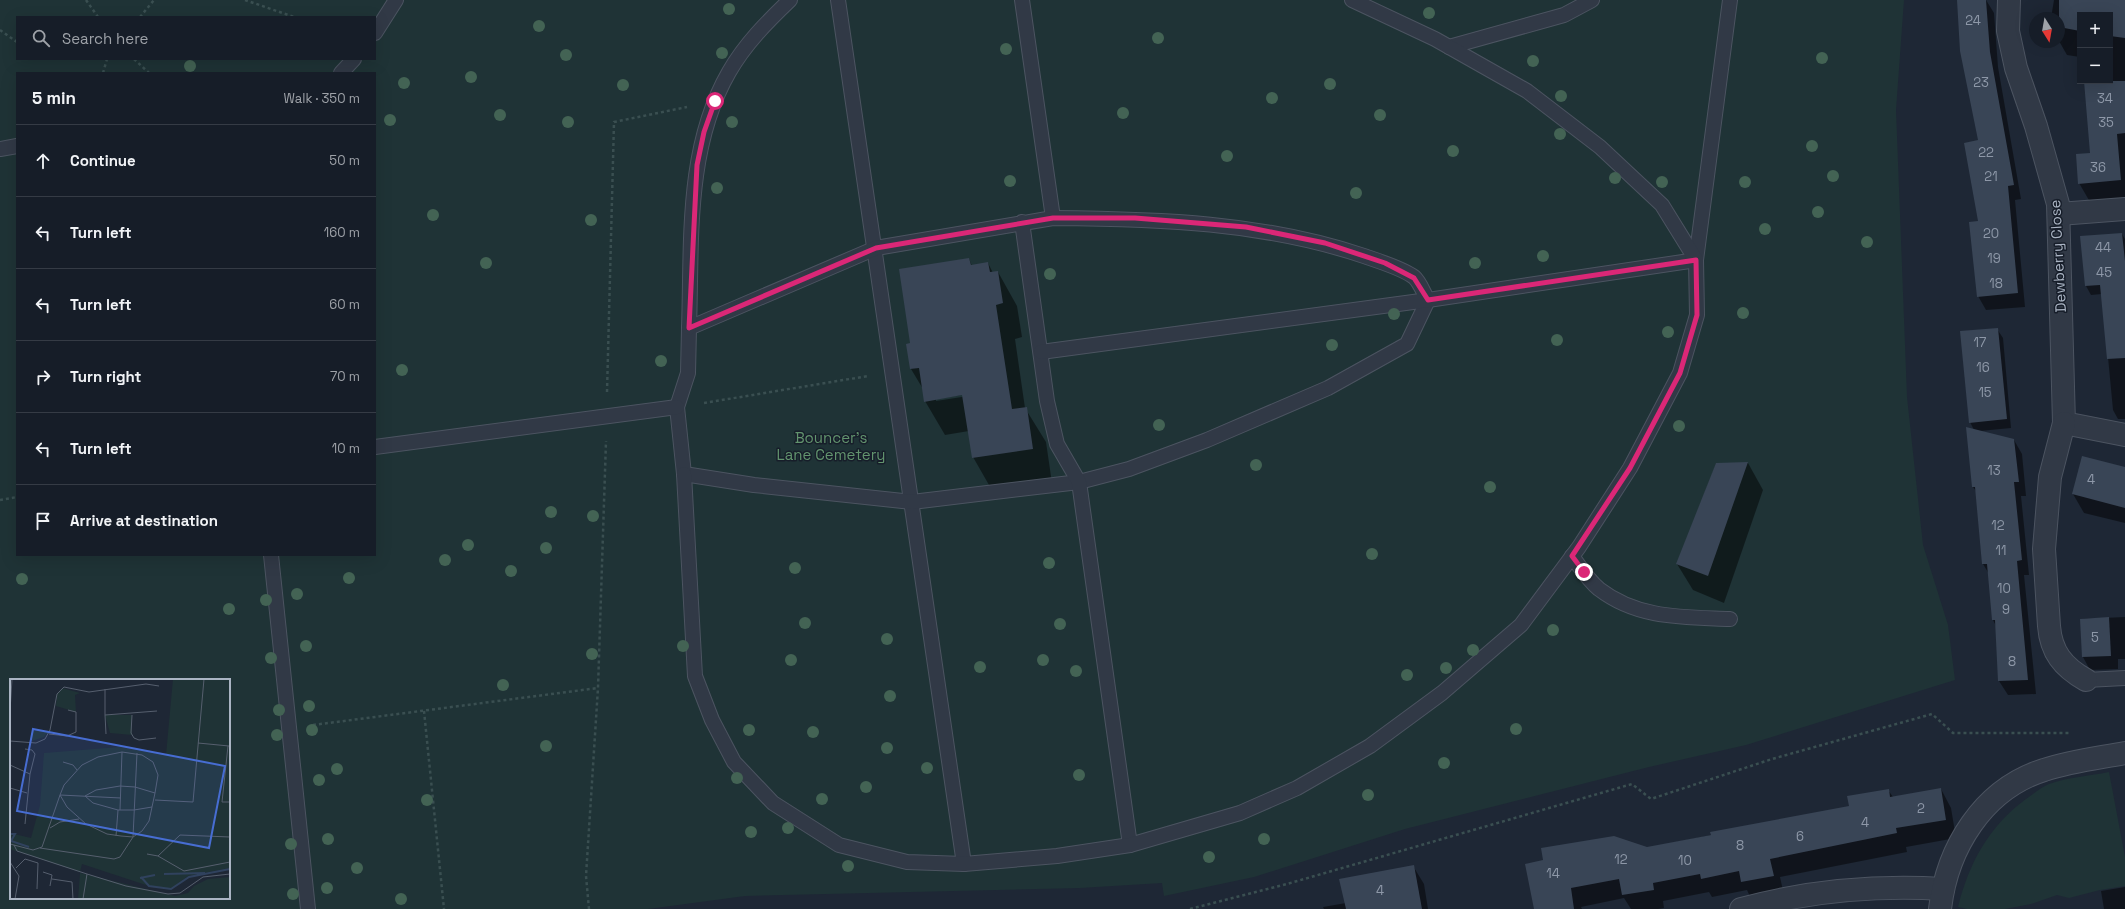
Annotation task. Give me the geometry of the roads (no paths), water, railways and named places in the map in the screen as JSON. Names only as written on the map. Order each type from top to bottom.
[{"type":"street","name":"Dewberry Close","points":[[2009,0],[2008,32],[2016,68],[2036,126],[2058,204],[2059,214],[2064,422],[2050,477],[2044,549],[2050,638],[2060,660],[2071,672],[2086,680]]},
{"type":"street","points":[[2059,214],[2125,209]]},
{"type":"street","points":[[2064,422],[2125,436]]},
{"type":"street","points":[[1741,909],[1813,893],[1861,888],[1902,887],[1942,899],[1948,866],[1958,845],[1975,819],[2002,792],[2043,770],[2125,753]]},
{"type":"lane","points":[[376,31],[396,0]]},
{"type":"lane","points":[[790,0],[768,21],[747,46],[729,72],[715,101],[704,132],[697,165],[688,373],[677,407],[684,474],[695,676],[712,720],[734,762],[773,803],[839,844],[907,862],[964,864],[1057,856],[1130,845],[1240,813],[1297,788],[1370,746],[1442,693],[1521,625],[1572,556],[1630,468],[1680,373],[1697,315],[1696,260],[1730,0]]},
{"type":"lane","points":[[838,0],[876,248],[964,864]]},
{"type":"lane","points":[[1022,0],[1053,218]]},
{"type":"lane","points":[[1352,0],[1448,47],[1527,91],[1600,146],[1662,205],[1696,260]]},
{"type":"lane","points":[[1448,47],[1564,15],[1592,0]]},
{"type":"lane","points":[[342,72],[353,60]]},
{"type":"lane","points":[[0,148],[16,146]]},
{"type":"lane","points":[[689,328],[876,248],[1022,222],[1053,218],[1135,218],[1246,227],[1325,243],[1385,263],[1414,278],[1428,300]]},
{"type":"lane","points":[[1022,222],[1047,401],[1057,444],[1079,482],[1130,845]]},
{"type":"lane","points":[[1041,352],[1428,300],[1696,260]]},
{"type":"lane","points":[[684,474],[754,485],[912,502],[1079,482],[1129,469],[1207,440],[1328,388],[1407,344],[1428,300]]},
{"type":"lane","points":[[376,447],[606,418],[677,407]]},
{"type":"lane","points":[[271,556],[308,909]]},
{"type":"lane","points":[[1572,556],[1598,588],[1621,604],[1647,612],[1676,617],[1730,619]]},
{"type":"lane","points":[[2086,680],[2125,678]]},
{"type":"park label","name":"Bouncer's Lane Cemetery","points":[[831,446]]}]
